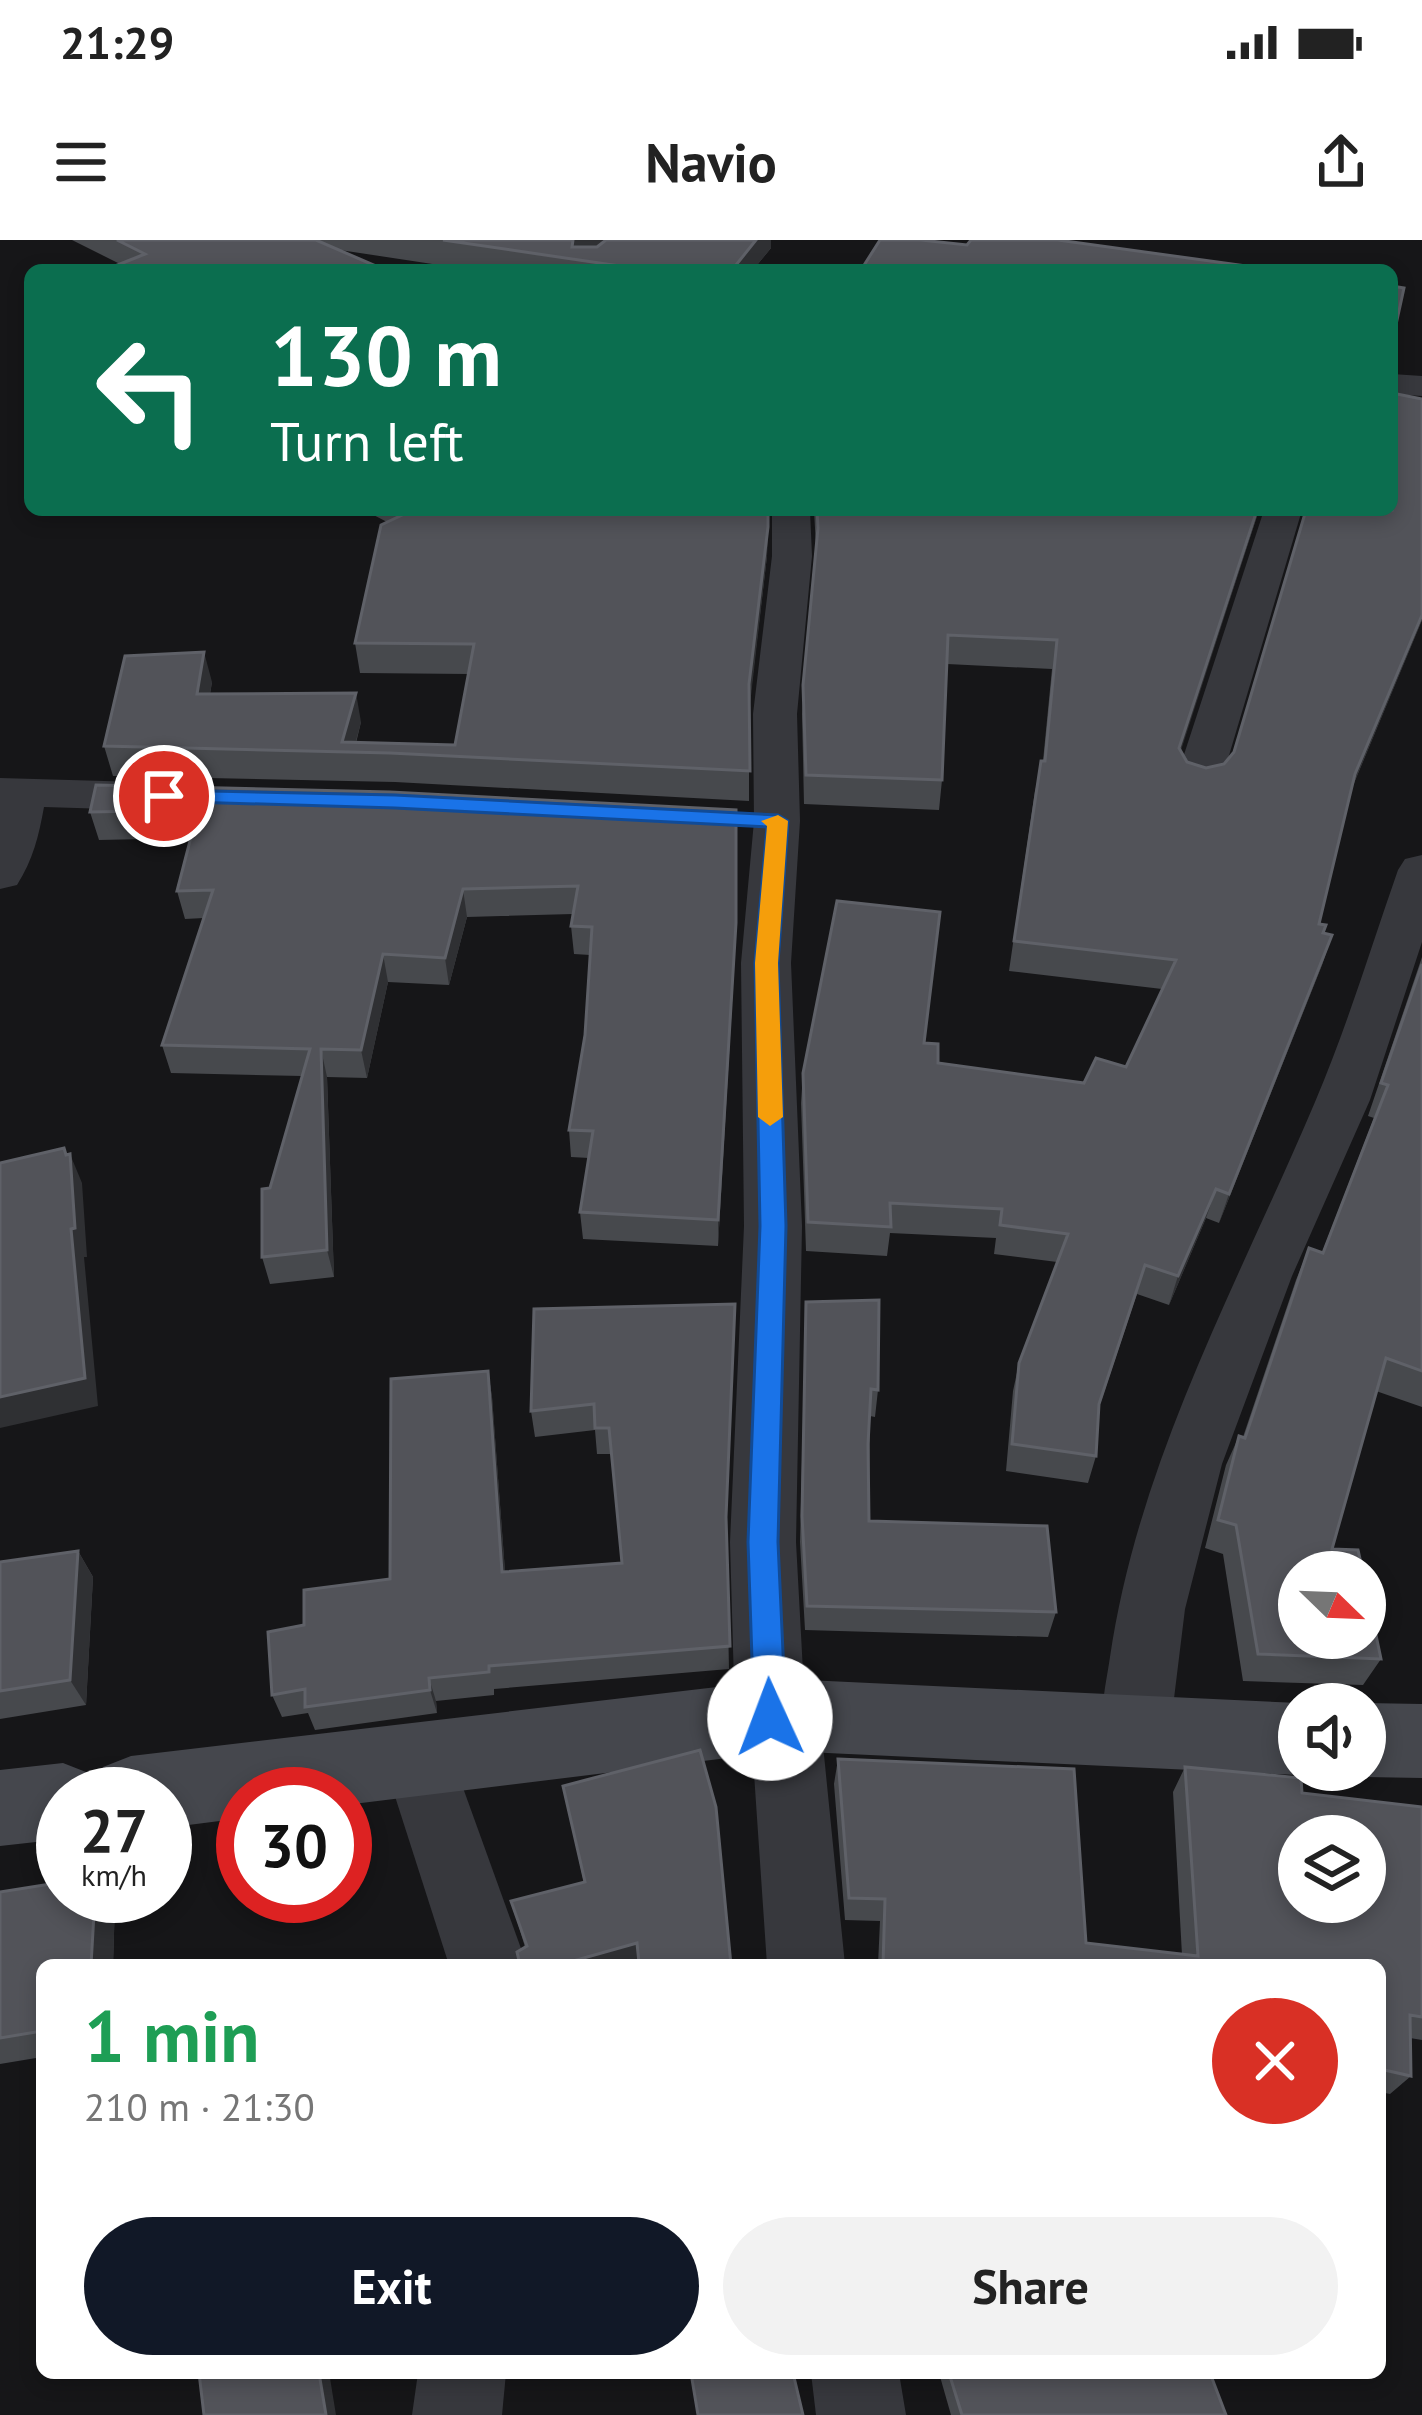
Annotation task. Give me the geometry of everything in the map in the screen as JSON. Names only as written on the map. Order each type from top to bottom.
[{"type":"main road","points":[[192,1787],[777,1717],[1278,1737]]},
{"type":"main road","points":[[1386,1740],[1422,1741]]},
{"type":"main road","points":[[0,1808],[36,1805]]},
{"type":"street","points":[[791,516],[792,556],[776,714],[755,820],[766,963],[773,1226],[763,1542],[777,1717],[805,1959]]},
{"type":"street","points":[[1199,779],[1281,516]]},
{"type":"street","points":[[0,874],[13,847],[12,793],[210,797]]},
{"type":"street","points":[[1135,1731],[1151,1610],[1190,1464],[1263,1276],[1343,1100],[1422,870]]},
{"type":"street","points":[[420,1762],[486,1959]]},
{"type":"street","points":[[457,2415],[461,2379]]},
{"type":"street","points":[[856,2379],[861,2415]]},
{"type":"building","points":[[117,240],[316,240],[371,264],[120,264],[145,254]]},
{"type":"building","points":[[443,240],[573,240],[572,247],[597,247],[606,240],[756,240],[737,264],[606,264]]},
{"type":"building","points":[[880,240],[967,245],[971,240],[1058,240],[1232,264],[865,264]]},
{"type":"building","points":[[1398,394],[1422,399],[1422,615],[1355,774],[1319,924],[1326,925],[1323,933],[1332,935],[1229,1194],[1216,1189],[1178,1276],[1145,1265],[1099,1404],[1096,1456],[1012,1444],[1019,1363],[1068,1234],[1000,1225],[1002,1209],[890,1203],[891,1227],[808,1222],[803,1073],[837,901],[940,912],[924,1043],[938,1044],[938,1063],[1084,1083],[1096,1058],[1126,1067],[1176,960],[1014,941],[1041,761],[1045,761],[1057,640],[948,635],[942,780],[806,775],[803,685],[817,516],[1255,516],[1179,748],[1187,762],[1206,768],[1224,764],[1234,752],[1304,516],[1398,516]]},
{"type":"building","points":[[400,516],[768,516],[749,684],[750,771],[390,753],[104,746],[125,656],[204,652],[197,694],[356,693],[342,742],[455,745],[474,644],[355,643],[381,525]]},
{"type":"building","points":[[96,785],[390,792],[736,810],[736,923],[718,1220],[580,1212],[593,1131],[569,1130],[585,1035],[592,927],[571,926],[578,886],[463,889],[445,958],[383,954],[361,1050],[321,1049],[327,1250],[262,1257],[262,1189],[270,1188],[310,1049],[162,1045],[213,890],[177,891],[198,810],[90,812]]},
{"type":"building","points":[[1422,964],[1422,1371],[1386,1358],[1332,1549],[1358,1551],[1278,1551],[1278,1655],[1258,1654],[1236,1525],[1218,1520],[1239,1436],[1245,1438],[1309,1248],[1323,1253],[1388,1085],[1381,1083]]},
{"type":"building","points":[[64,1148],[70,1154],[75,1228],[71,1229],[85,1378],[0,1397],[0,1163]]},
{"type":"building","points":[[879,1300],[878,1390],[871,1389],[868,1444],[869,1521],[1047,1526],[1056,1612],[807,1606],[802,1516],[806,1302]]},
{"type":"building","points":[[735,1304],[726,1517],[730,1646],[489,1666],[489,1672],[429,1678],[430,1690],[305,1707],[305,1689],[272,1695],[268,1632],[304,1625],[304,1590],[390,1579],[391,1379],[488,1371],[502,1572],[622,1563],[609,1428],[595,1428],[594,1404],[531,1411],[534,1309]]},
{"type":"building","points":[[78,1551],[70,1680],[0,1691],[0,1562]]},
{"type":"building","points":[[700,1750],[716,1807],[730,1959],[639,1959],[637,1943],[580,1959],[519,1959],[517,1952],[527,1946],[511,1901],[585,1882],[563,1786]]},
{"type":"building","points":[[838,1759],[1074,1769],[1086,1943],[1198,1956],[1185,1767],[1278,1776],[1278,1791],[1422,1807],[1422,2017],[1410,2015],[1411,2076],[1386,2070],[1386,1959],[883,1959],[885,1899],[849,1898]]},
{"type":"building","points":[[36,1886],[36,1923],[93,1923],[91,1959],[36,1959],[36,2032],[0,2038],[0,1892]]},
{"type":"building","points":[[200,2379],[320,2379],[326,2415],[204,2415]]},
{"type":"building","points":[[692,2379],[794,2379],[803,2415],[698,2415]]},
{"type":"building","points":[[951,2379],[1212,2379],[1226,2415],[962,2415]]},
{"type":"slow traffic","points":[[770,1117],[766,963],[778,821],[771,821]]},
{"type":"route","points":[[164,796],[395,801],[778,821],[766,963],[773,1226],[763,1542],[770,1718]]}]
